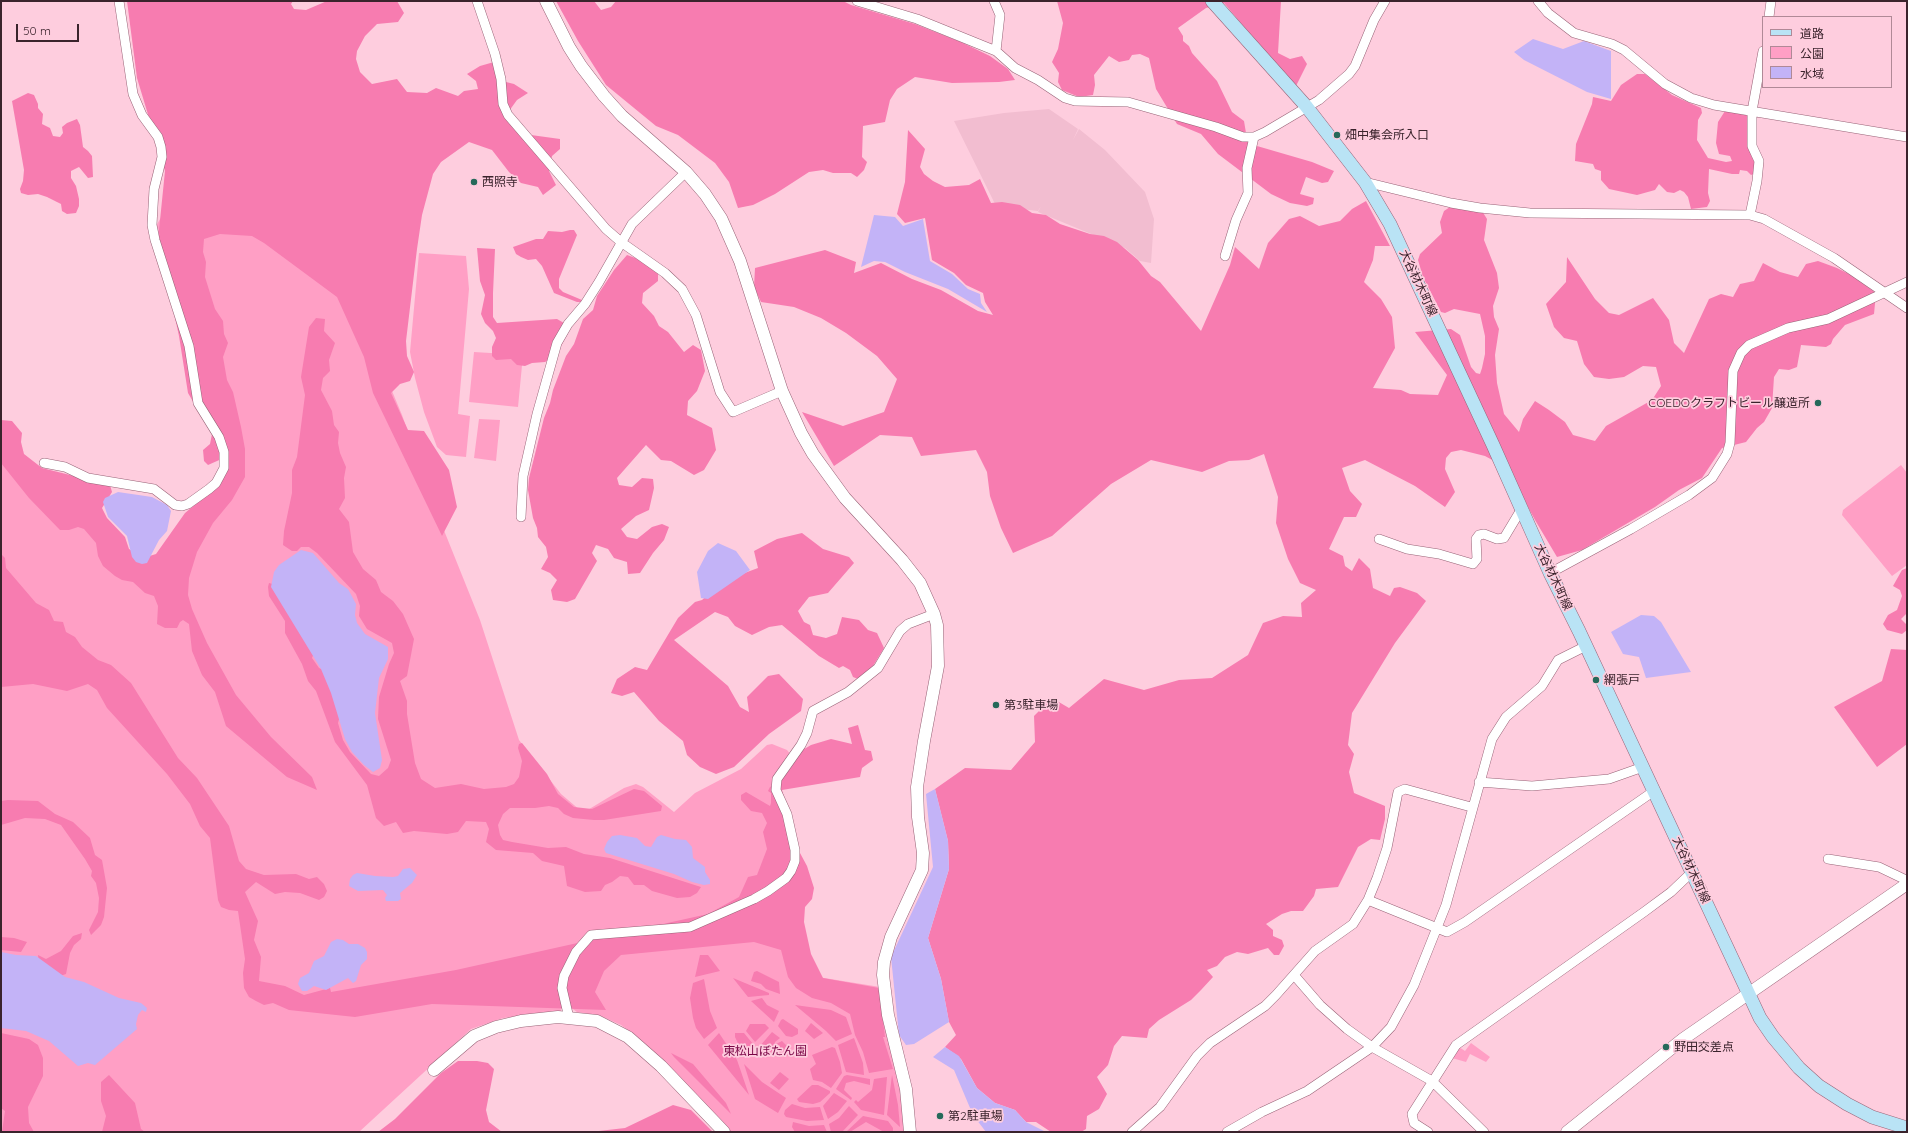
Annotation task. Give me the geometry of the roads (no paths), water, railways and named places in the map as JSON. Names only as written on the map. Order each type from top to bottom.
[{"type":"main road","name":"大谷材木町線","points":[[1212,1],[1306,106],[1365,182],[1393,230],[1522,508],[1550,573],[1586,646],[1760,1018],[1773,1037],[1799,1068],[1820,1086],[1847,1104],[1872,1117],[1907,1128]]},
{"type":"street","points":[[44,463],[65,467],[88,478],[154,489],[175,505],[182,506],[188,504],[216,483],[224,468],[224,452],[219,437],[198,403],[189,346],[155,240],[152,225],[154,189],[162,157],[161,147],[158,137],[142,115],[133,94],[119,1]]},
{"type":"street","points":[[477,1],[495,54],[501,79],[503,104],[508,115],[606,229],[621,242],[666,273],[688,296],[698,322],[720,392],[733,412],[782,390]]},
{"type":"street","points":[[546,1],[569,47],[581,66],[604,96],[622,116],[686,172],[705,194],[721,218],[740,261],[782,390],[801,433],[825,472],[845,498],[915,577],[926,595],[934,614],[938,633],[938,666],[921,756],[917,787],[918,817],[923,853],[922,870],[891,937],[884,962],[883,975],[888,1014],[906,1089],[910,1132]]},
{"type":"street","points":[[857,1],[917,19],[996,52],[1015,68],[1038,80],[1065,98],[1075,101],[1128,102],[1216,126],[1243,137],[1254,137],[1265,132],[1306,106],[1319,100],[1349,74],[1355,66],[1374,20],[1385,1]]},
{"type":"street","points":[[994,1],[1000,15],[996,52]]},
{"type":"street","points":[[1538,1],[1548,14],[1574,33],[1612,44],[1624,50],[1665,84],[1681,93],[1714,105],[1907,137]]},
{"type":"street","points":[[1769,16],[1771,1]]},
{"type":"street","points":[[1750,215],[1757,181],[1759,160],[1752,146],[1752,111],[1762,56]]},
{"type":"street","points":[[1225,256],[1236,220],[1248,194],[1247,168],[1254,137]]},
{"type":"street","points":[[521,517],[524,476],[537,414],[557,342],[568,324],[589,299],[621,242],[637,218],[686,172]]},
{"type":"street","points":[[1365,182],[1451,203],[1480,208],[1530,213],[1750,215],[1764,219],[1834,258],[1907,308]]},
{"type":"street","points":[[1550,573],[1630,530],[1689,495],[1712,478],[1727,454],[1730,435],[1733,371],[1741,353],[1749,345],[1788,328],[1828,319],[1907,282]]},
{"type":"street","points":[[1379,539],[1407,549],[1439,554],[1473,564],[1477,559],[1476,538],[1479,535],[1484,534],[1498,539],[1504,538],[1522,508]]},
{"type":"street","points":[[569,1018],[562,988],[564,976],[576,952],[591,935],[690,927],[754,899],[786,878],[795,861],[795,850],[787,814],[776,790],[777,779],[801,745],[807,733],[813,711],[848,692],[878,668],[885,658],[888,649],[908,624],[934,614]]},
{"type":"street","points":[[1227,1132],[1262,1112],[1307,1091],[1372,1047],[1391,1027],[1414,985],[1446,905],[1471,806],[1492,739],[1506,716],[1537,691],[1558,660],[1586,646]]},
{"type":"street","points":[[1478,782],[1532,786],[1609,779],[1643,767]]},
{"type":"street","points":[[1132,1132],[1160,1107],[1197,1056],[1265,1006],[1315,951],[1353,924],[1368,900],[1387,848],[1398,792],[1405,789],[1471,806]]},
{"type":"street","points":[[1368,900],[1447,932],[1465,922],[1654,791]]},
{"type":"street","points":[[1567,1132],[1684,1039],[1749,992],[1907,884],[1904,879],[1879,867],[1828,859]]},
{"type":"street","points":[[1428,1132],[1414,1123],[1412,1117],[1432,1081],[1456,1044],[1671,892],[1692,872]]},
{"type":"street","points":[[1294,975],[1320,1005],[1347,1029],[1372,1047],[1432,1081],[1484,1132]]},
{"type":"street","points":[[434,1070],[474,1036],[496,1027],[521,1021],[569,1018],[597,1021],[628,1037],[661,1066],[724,1132]]},
{"type":"water","points":[[1533,39],[1563,49],[1584,41],[1611,51],[1611,99],[1587,92],[1524,60],[1514,52]]},
{"type":"water","points":[[874,215],[895,217],[903,226],[923,219],[930,261],[952,274],[968,289],[980,294],[981,303],[987,312],[948,289],[905,272],[885,262],[874,261],[861,267]]},
{"type":"water","points":[[118,492],[152,497],[167,505],[171,511],[167,531],[159,540],[147,563],[142,564],[136,562],[132,557],[127,536],[108,517],[103,502],[105,498]]},
{"type":"water","points":[[718,543],[736,551],[750,570],[708,599],[701,598],[697,572],[708,551]]},
{"type":"water","points":[[301,550],[313,553],[339,583],[348,589],[356,604],[355,615],[357,623],[365,634],[388,647],[388,659],[379,678],[375,713],[382,760],[380,768],[373,772],[352,752],[345,739],[331,693],[321,669],[271,587],[274,572],[279,565]]},
{"type":"water","points":[[1641,615],[1654,616],[1661,622],[1691,672],[1646,678],[1639,657],[1623,654],[1611,632]]},
{"type":"water","points":[[935,789],[948,841],[949,869],[928,938],[941,979],[949,1022],[914,1044],[906,1045],[899,1035],[891,957],[933,867],[926,794]]},
{"type":"water","points":[[620,835],[637,838],[645,846],[651,847],[657,837],[661,835],[686,840],[692,847],[693,858],[705,867],[705,872],[710,880],[710,884],[704,885],[692,882],[674,874],[606,853],[604,849],[607,842],[612,836]]},
{"type":"water","points":[[410,868],[417,875],[412,883],[400,893],[401,899],[398,901],[386,901],[385,898],[387,895],[383,890],[358,891],[349,886],[350,879],[357,873],[393,877],[398,876],[403,869]]},
{"type":"water","points":[[337,939],[343,940],[349,944],[358,944],[365,948],[367,952],[367,959],[361,965],[356,981],[353,983],[348,978],[326,990],[314,986],[307,991],[302,991],[298,984],[300,978],[309,973],[314,961],[324,956],[331,942]]},
{"type":"water","points":[[1,952],[16,955],[36,956],[65,977],[84,982],[119,998],[141,1003],[147,1008],[146,1012],[142,1010],[138,1015],[136,1024],[137,1029],[95,1065],[88,1063],[78,1066],[49,1041],[26,1031],[1,1028]]},
{"type":"water","points":[[945,1047],[959,1056],[977,1088],[995,1103],[1015,1110],[1026,1122],[1046,1132],[986,1132],[973,1115],[954,1070],[933,1057]]},
{"type":"place","name":"畑中集会所入口","points":[[1337,135]]},
{"type":"place","name":"西照寺","points":[[474,182]]},
{"type":"place","name":"COEDOクラフトビール醸造所","points":[[1818,403]]},
{"type":"place","name":"網張戸","points":[[1596,680]]},
{"type":"place","name":"第3駐車場","points":[[996,705]]},
{"type":"place","name":"野田交差点","points":[[1666,1047]]},
{"type":"place","name":"第2駐車場","points":[[940,1116]]},
{"type":"park label","name":"東松山ぼたん園","points":[[765,1051]]}]
